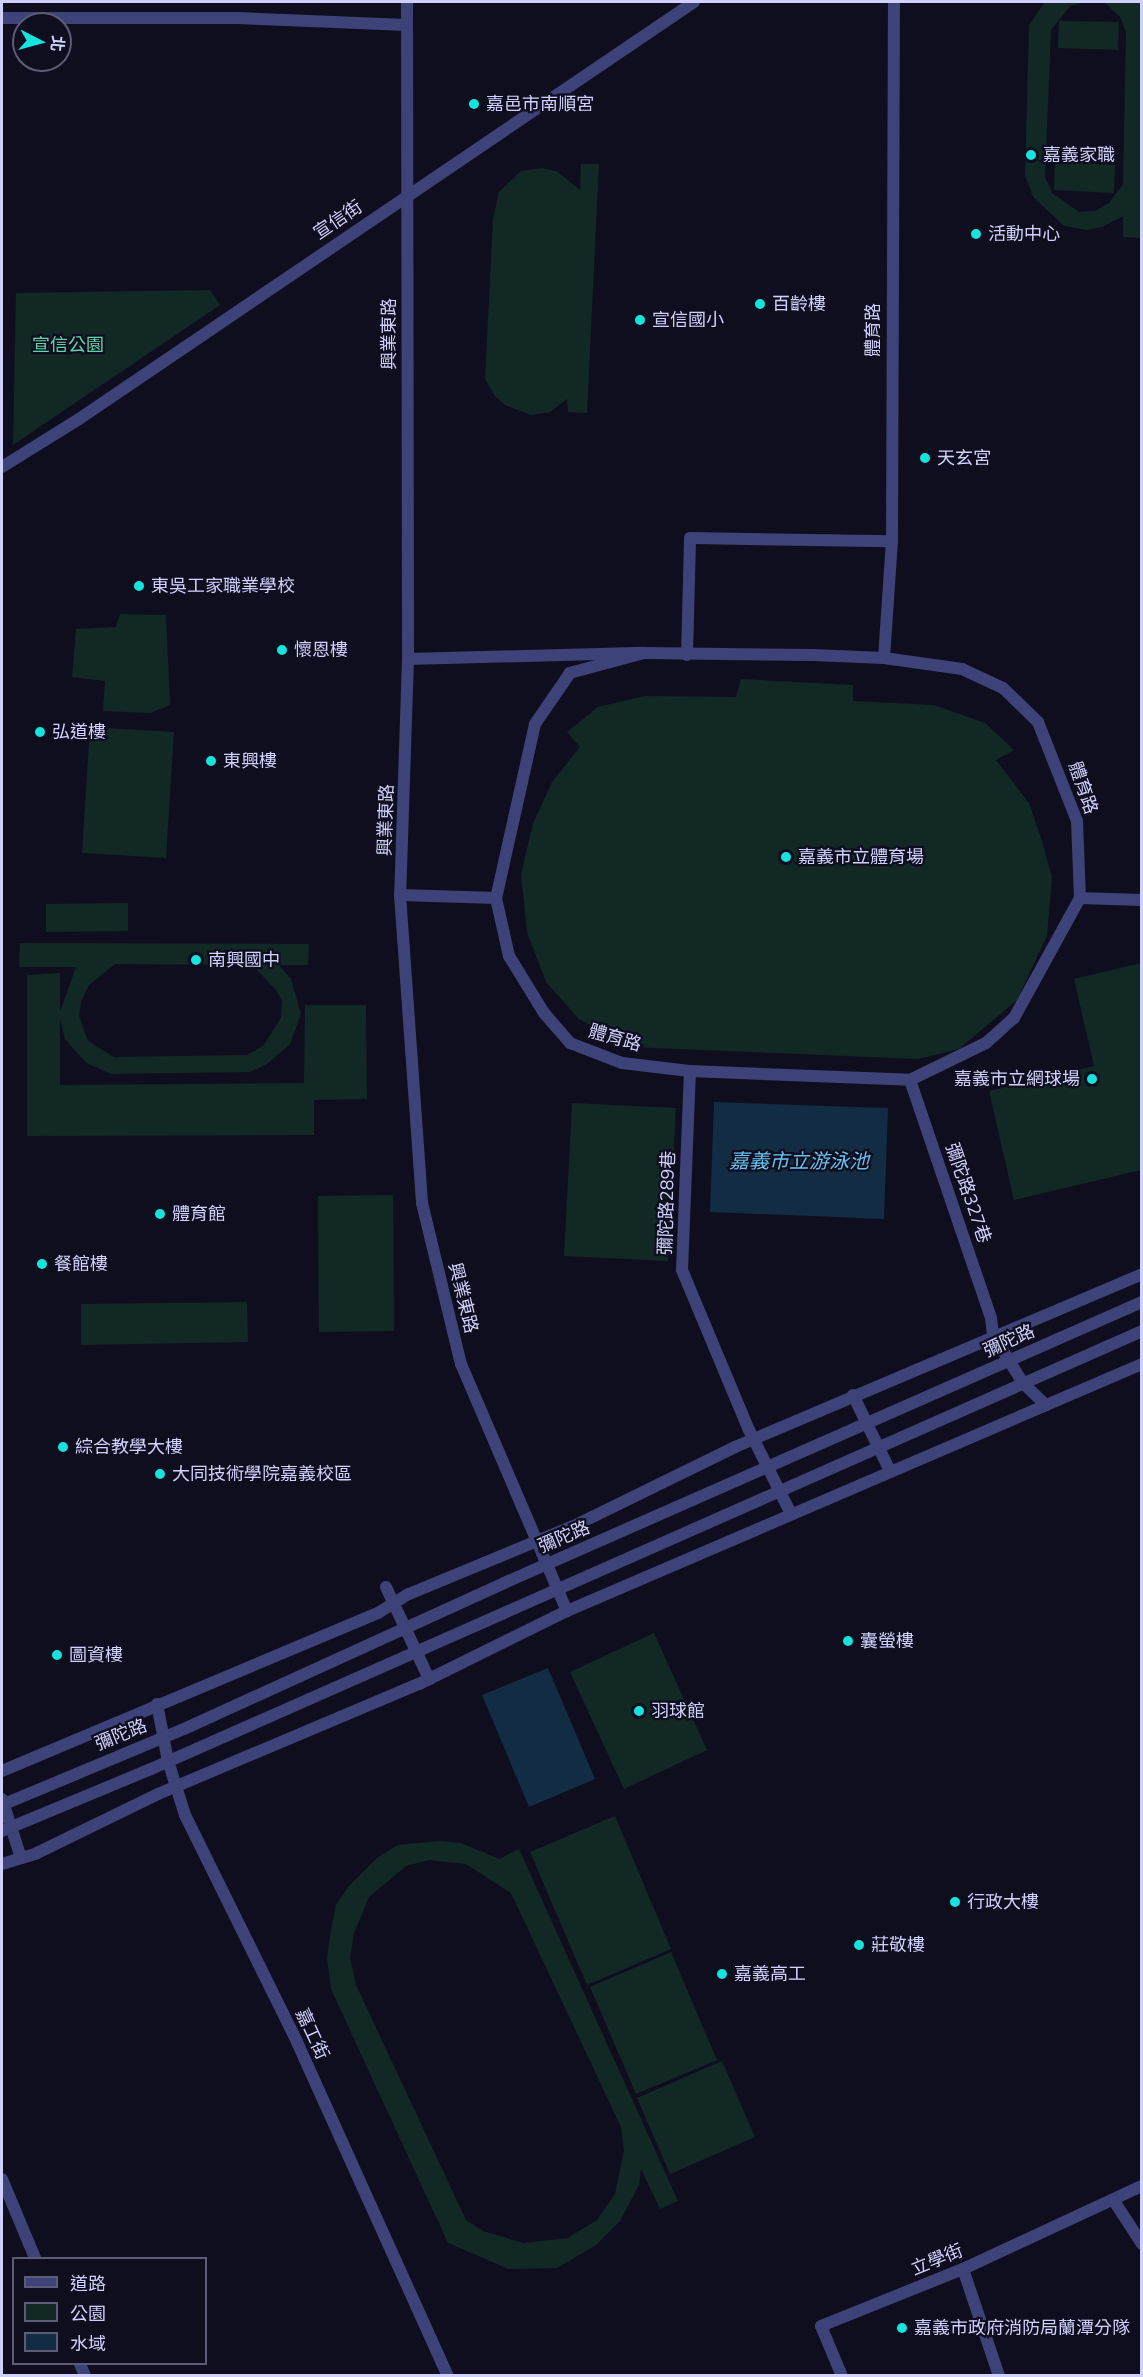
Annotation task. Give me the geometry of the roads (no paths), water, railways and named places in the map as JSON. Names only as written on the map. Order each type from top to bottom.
[{"type":"street","name":"興業東路","points":[[407,2],[408,659],[400,895],[422,1203],[461,1364],[567,1611]]},
{"type":"street","name":"宣信街","points":[[2,467],[694,2]]},
{"type":"street","name":"體育路","points":[[884,658],[892,541],[894,2]]},
{"type":"street","points":[[2,18],[238,18],[407,25]]},
{"type":"street","points":[[687,655],[690,538],[892,541]]},
{"type":"street","name":"體育路","points":[[408,659],[644,653],[884,658],[962,669],[1003,688],[1038,722],[1077,820],[1080,898],[1014,1018],[970,1052],[910,1080],[690,1071],[622,1062],[570,1043],[544,1013],[509,956],[496,898],[535,724],[570,673],[644,653]]},
{"type":"street","points":[[400,895],[496,898]]},
{"type":"street","points":[[1080,898],[1142,900]]},
{"type":"street","name":"彌陀路289巷","points":[[690,1071],[682,1270],[751,1435],[791,1514]]},
{"type":"street","name":"彌陀路327巷","points":[[910,1080],[991,1318],[993,1335]]},
{"type":"street","name":"彌陀路","points":[[2,1771],[394,1604],[492,1556],[536,1540],[751,1435],[853,1395],[1142,1274]]},
{"type":"street","name":"彌陀路","points":[[2,1803],[164,1737],[546,1565],[1142,1302]]},
{"type":"street","points":[[7,1829],[168,1761],[779,1490],[880,1448],[1142,1330]]},
{"type":"street","points":[[993,1335],[1023,1383],[1046,1405]]},
{"type":"street","points":[[2,1864],[21,1858],[176,1788],[429,1679],[567,1611],[1142,1364]]},
{"type":"street","points":[[853,1395],[890,1471]]},
{"type":"street","points":[[386,1587],[429,1679]]},
{"type":"street","name":"嘉工街","points":[[157,1704],[168,1761],[176,1788],[307,2064],[448,2376]]},
{"type":"street","points":[[2,1803],[7,1829],[21,1858]]},
{"type":"street","points":[[2,2179],[34,2257]]},
{"type":"street","name":"立學街","points":[[842,2376],[821,2326],[963,2270],[1142,2186]]},
{"type":"street","points":[[1114,2201],[1142,2244]]},
{"type":"street","points":[[963,2270],[999,2376]]},
{"type":"water","name":"嘉義市立游泳池","points":[[714,1102],[888,1108],[884,1219],[710,1212]]},
{"type":"water","points":[[548,1668],[595,1779],[529,1807],[482,1695]]},
{"type":"place","name":"嘉邑市南順宮","points":[[474,104]]},
{"type":"place","name":"嘉義家職","points":[[1031,155]]},
{"type":"place","name":"活動中心","points":[[976,234]]},
{"type":"place","name":"百齡樓","points":[[760,304]]},
{"type":"place","name":"宣信國小","points":[[640,320]]},
{"type":"place","name":"天玄宮","points":[[925,458]]},
{"type":"place","name":"東吳工家職業學校","points":[[139,586]]},
{"type":"place","name":"懷恩樓","points":[[282,650]]},
{"type":"place","name":"弘道樓","points":[[40,732]]},
{"type":"place","name":"東興樓","points":[[211,761]]},
{"type":"place","name":"嘉義市立體育場","points":[[786,857]]},
{"type":"place","name":"南興國中","points":[[196,960]]},
{"type":"place","name":"嘉義市立網球場","points":[[1092,1079]]},
{"type":"place","name":"體育館","points":[[160,1214]]},
{"type":"place","name":"餐館樓","points":[[42,1264]]},
{"type":"place","name":"綜合教學大樓","points":[[63,1447]]},
{"type":"place","name":"大同技術學院嘉義校區","points":[[160,1474]]},
{"type":"place","name":"囊螢樓","points":[[848,1641]]},
{"type":"place","name":"圖資樓","points":[[57,1655]]},
{"type":"place","name":"羽球館","points":[[639,1711]]},
{"type":"place","name":"行政大樓","points":[[955,1902]]},
{"type":"place","name":"莊敬樓","points":[[859,1945]]},
{"type":"place","name":"嘉義高工","points":[[722,1974]]},
{"type":"place","name":"嘉義市政府消防局蘭潭分隊","points":[[902,2328]]},
{"type":"park label","name":"宣信公園","points":[[68,345]]}]
